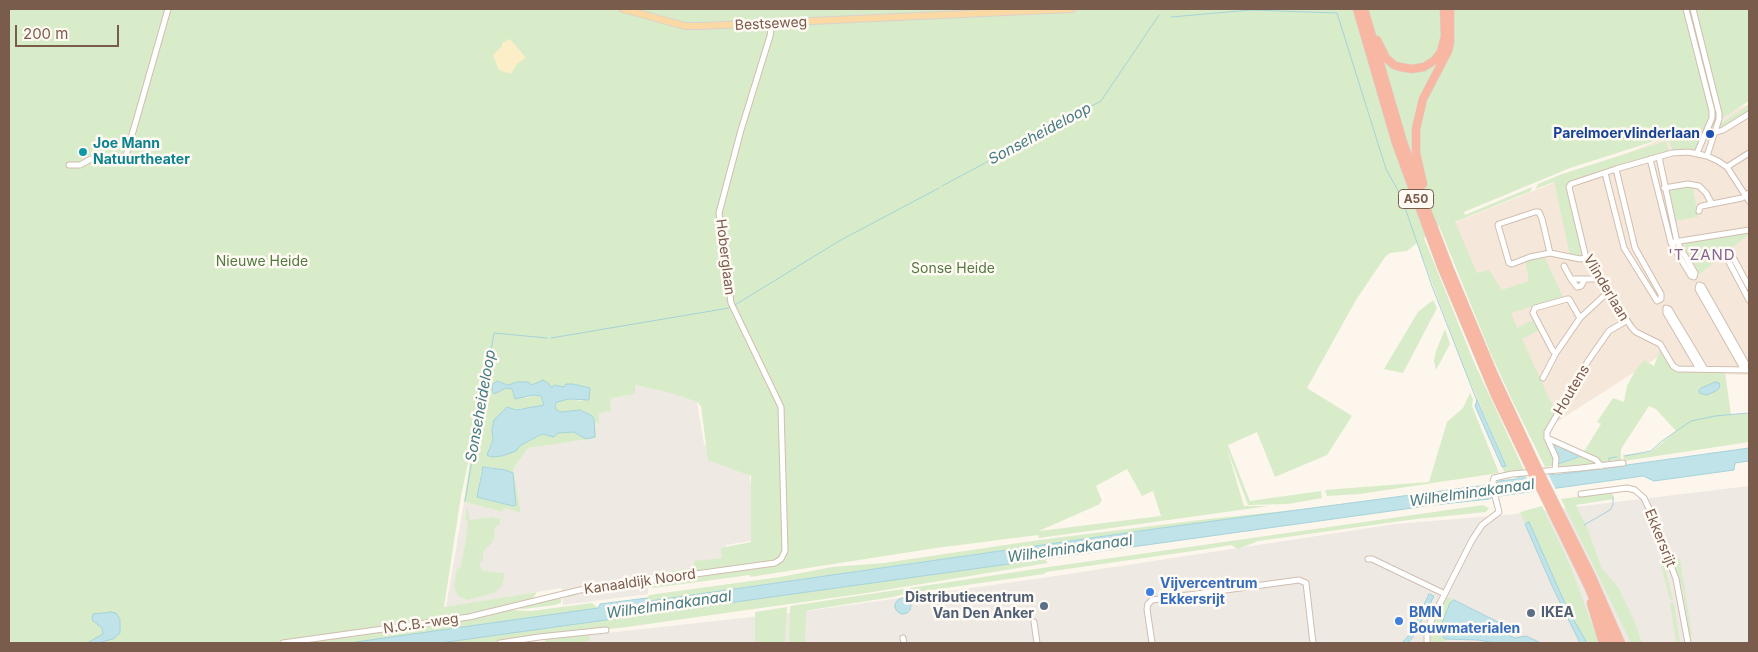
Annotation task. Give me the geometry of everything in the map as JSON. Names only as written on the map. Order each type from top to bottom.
[{"type":"highway","name":"A50","points":[[1357,9],[1396,143],[1440,266],[1493,390],[1591,575],[1621,643]]},
{"type":"highway","name":"A50","points":[[1366,9],[1401,133],[1428,213],[1450,270],[1534,468]]},
{"type":"highway","name":"A50","points":[[1366,9],[1379,46],[1386,58],[1400,67],[1412,70],[1430,64],[1440,52],[1445,36],[1444,9]]},
{"type":"highway","name":"A50","points":[[1428,213],[1426,194],[1416,153],[1416,129],[1424,99],[1448,51],[1450,9]]},
{"type":"highway","name":"A50","points":[[1550,500],[1612,643]]},
{"type":"highway","name":"A50","points":[[1588,586],[1592,608],[1604,643]]},
{"type":"highway","name":"A50","points":[[1613,625],[1625,643]]},
{"type":"main road","name":"Bestseweg","points":[[623,9],[685,26],[1072,9]]},
{"type":"street","points":[[69,164],[80,165],[92,159],[126,156],[168,9]]},
{"type":"street","points":[[1686,9],[1712,111],[1712,118],[1697,152]]},
{"type":"street","points":[[1693,9],[1719,113],[1707,156]]},
{"type":"street","name":"Hoberglaan","points":[[772,23],[772,29],[725,189],[719,220],[731,303],[781,407],[785,551],[781,559]]},
{"type":"street","points":[[1706,130],[1714,133],[1723,130],[1749,114]]},
{"type":"street","name":"Vlinderlaan","points":[[1748,370],[1678,369],[1673,366],[1660,344],[1636,332],[1626,321],[1586,258],[1569,187],[1571,184],[1616,169],[1659,157],[1681,152],[1697,152],[1718,161],[1727,168],[1747,194],[1749,201]]},
{"type":"street","points":[[1727,168],[1749,153]]},
{"type":"street","points":[[1650,160],[1674,242],[1691,276],[1694,277],[1694,273],[1674,242],[1666,188],[1659,157]]},
{"type":"street","points":[[1605,173],[1624,248],[1655,300],[1661,299],[1662,294],[1635,248],[1616,169]]},
{"type":"street","points":[[1658,190],[1688,184],[1699,186],[1706,193],[1712,204]]},
{"type":"street","points":[[1699,211],[1700,207],[1742,198],[1747,194]]},
{"type":"street","points":[[1550,253],[1539,212],[1498,225],[1507,262],[1509,263],[1512,264],[1530,257],[1550,253],[1580,259],[1586,258]]},
{"type":"street","points":[[1674,242],[1749,230]]},
{"type":"street","points":[[1624,248],[1635,248]]},
{"type":"street","points":[[1749,287],[1734,259],[1730,259],[1729,262],[1749,300]]},
{"type":"street","points":[[1564,266],[1577,287],[1581,286],[1585,279]]},
{"type":"street","points":[[1571,278],[1600,279]]},
{"type":"street","points":[[1699,285],[1702,286],[1748,370],[1698,289],[1699,285]]},
{"type":"street","points":[[1543,378],[1556,353],[1580,318],[1608,292]]},
{"type":"street","points":[[1556,353],[1553,351],[1533,315],[1533,310],[1567,298],[1580,318]]},
{"type":"street","points":[[1666,308],[1669,309],[1702,369],[1666,313],[1666,308]]},
{"type":"street","name":"Houtens","points":[[1547,438],[1547,432],[1588,362],[1609,331],[1626,321]]},
{"type":"street","points":[[1547,438],[1596,460],[1601,466]]},
{"type":"street","points":[[1547,438],[1556,458],[1555,470]]},
{"type":"street","points":[[1427,643],[1427,629],[1477,532],[1482,525],[1499,512],[1493,484],[1495,477],[1623,463]]},
{"type":"street","name":"Ekkersrijt","points":[[1581,494],[1627,488],[1635,490],[1644,498],[1676,579],[1688,643]]},
{"type":"street","name":"Kanaaldijk Noord","points":[[499,610],[580,590],[775,563],[781,559]]},
{"type":"street","points":[[1368,559],[1372,559],[1445,594]]},
{"type":"street","points":[[1152,643],[1148,604],[1152,600],[1299,580],[1306,583],[1313,643]]},
{"type":"street","name":"N.C.B.-weg","points":[[283,643],[461,619],[499,610]]},
{"type":"street","points":[[1034,622],[1037,643]]},
{"type":"street","points":[[500,643],[606,630]]},
{"type":"shaded area","points":[[1749,104],[1749,375],[1674,373],[1658,357],[1555,423],[1451,224]]},
{"type":"shaded area","points":[[635,385],[670,393],[697,402],[704,444],[748,468],[761,539],[726,545],[728,566],[649,576],[648,594],[563,605],[561,588],[446,607],[464,502],[503,512],[504,508],[520,512],[513,469],[528,448],[597,438],[595,423],[599,424],[599,413],[612,398],[635,394]]},
{"type":"shaded area","points":[[1749,486],[1749,643],[532,643],[814,610],[1042,578],[1395,524],[1516,514]]},
{"type":"green space","points":[[9,9],[1749,9],[1749,101],[1720,120],[1718,116],[1714,131],[1709,130],[1710,115],[1703,132],[1661,139],[1570,168],[1464,212],[1465,215],[1532,187],[1531,191],[1455,222],[1477,273],[1489,270],[1502,290],[1529,281],[1525,260],[1544,256],[1563,297],[1511,313],[1517,328],[1533,320],[1539,330],[1522,339],[1556,413],[1544,431],[1555,459],[1552,466],[1545,467],[1511,398],[1490,352],[1439,226],[1424,238],[1473,360],[1524,470],[1505,474],[1502,467],[1506,465],[1464,368],[1417,243],[1407,251],[1390,253],[1385,257],[1356,300],[1307,388],[1352,416],[1327,455],[1275,477],[1257,432],[1228,445],[1250,501],[1321,491],[1322,498],[1288,504],[1248,505],[1227,449],[1244,506],[1269,506],[1039,538],[1038,535],[936,548],[750,577],[750,575],[653,588],[646,583],[671,575],[671,571],[694,568],[694,561],[722,558],[721,548],[751,542],[751,476],[708,460],[701,406],[697,402],[670,393],[635,385],[635,394],[612,398],[610,400],[611,411],[599,413],[599,424],[595,423],[597,438],[528,448],[513,469],[521,513],[504,508],[503,512],[464,502],[474,435],[461,496],[444,607],[537,592],[533,598],[502,608],[442,619],[441,624],[474,619],[509,610],[531,611],[592,603],[598,608],[497,623],[433,643],[9,643]],"holes":[[[517,382],[528,382],[532,385],[552,388],[564,387],[566,384],[590,388],[582,401],[569,399],[556,402],[555,405],[556,410],[562,412],[580,410],[591,415],[595,437],[585,437],[574,432],[547,436],[542,434],[521,445],[488,449],[493,439],[492,429],[497,417],[511,408],[516,410],[544,405],[541,396],[534,395],[527,398],[513,395],[512,389],[506,388],[501,391],[504,383],[508,385]],[[489,467],[506,470],[516,505],[513,506],[478,497],[481,471]],[[1127,469],[1142,496],[1153,491],[1161,516],[1039,531],[1100,504],[1102,501],[1096,486]]]},
{"type":"green space","points":[[1749,105],[1749,113],[1717,131],[1718,125]]},
{"type":"green space","points":[[1702,135],[1695,149],[1673,151],[1669,141]]},
{"type":"green space","points":[[1666,141],[1669,152],[1567,184],[1582,255],[1580,257],[1570,255],[1554,182],[1535,189],[1538,184],[1562,174]]},
{"type":"green space","points":[[1693,188],[1698,217],[1675,221],[1668,189]]},
{"type":"green space","points":[[1749,231],[1749,234],[1700,274],[1683,243]]},
{"type":"green space","points":[[1433,300],[1437,308],[1403,373],[1384,369],[1418,312]]},
{"type":"green space","points":[[1445,329],[1450,344],[1436,370],[1434,361],[1436,351]]},
{"type":"green space","points":[[1660,350],[1672,368],[1725,372],[1731,415],[1749,413],[1749,442],[1624,461],[1623,455],[1651,452],[1676,431],[1656,409],[1649,406],[1621,449],[1621,461],[1603,463],[1598,458],[1583,453],[1601,424],[1597,422],[1613,398],[1624,402],[1627,386],[1635,371],[1644,360],[1654,366]]},
{"type":"green space","points":[[1470,393],[1473,399],[1472,406],[1499,473],[1360,494],[1327,496],[1325,490],[1429,482],[1447,422],[1463,408]]},
{"type":"green space","points":[[1581,456],[1598,464],[1558,467],[1558,464]]},
{"type":"green space","points":[[1612,492],[1614,499],[1576,505],[1586,525],[1602,569],[1618,587],[1634,620],[1642,643],[1631,643],[1561,499]]},
{"type":"green space","points":[[1343,505],[1161,528],[650,601],[647,598],[649,595],[780,577],[832,567],[884,563],[1039,540],[1208,519]]},
{"type":"green space","points":[[1483,505],[1489,508],[1486,512],[1416,519],[1258,541],[1238,549],[1231,545],[1046,572],[1044,574],[904,594],[810,610],[806,611],[805,643],[789,643],[790,606]]},
{"type":"green space","points":[[1542,506],[1570,565],[1599,643],[1587,643],[1583,638],[1563,599],[1529,523],[1525,524],[1520,512]]},
{"type":"green space","points":[[467,507],[470,520],[500,518],[500,524],[494,528],[493,541],[483,552],[483,561],[480,562],[480,567],[483,571],[504,573],[504,577],[502,586],[494,593],[467,600],[458,596],[454,586],[457,568],[460,569],[465,545],[468,521],[465,520]]},
{"type":"green space","points":[[1044,559],[1048,563],[867,593],[627,627],[486,643],[440,643]]},
{"type":"green space","points":[[1673,559],[1680,559],[1692,635],[1690,637],[1683,592]]},
{"type":"green space","points":[[1663,561],[1673,600],[1670,600],[1660,562]]},
{"type":"green space","points":[[576,593],[576,596],[561,598],[561,603],[555,605],[524,609],[516,608]]},
{"type":"green space","points":[[1447,597],[1454,600],[1450,603],[1442,623],[1445,639],[1447,640],[1440,643],[1430,643],[1430,629]]},
{"type":"green space","points":[[1670,603],[1674,603],[1680,643],[1676,642]]},
{"type":"green space","points":[[787,607],[785,643],[755,643],[755,612]]},
{"type":"green space","points":[[589,635],[590,641],[544,643],[546,638]]},
{"type":"sand","points":[[510,39],[526,58],[517,64],[511,74],[499,70],[493,55],[502,46],[502,43]]},
{"type":"water","points":[[543,380],[552,388],[554,385],[564,387],[566,384],[573,384],[590,388],[589,400],[569,399],[557,402],[555,405],[556,410],[561,412],[580,410],[591,415],[594,419],[595,437],[586,439],[574,432],[558,433],[554,437],[542,434],[521,445],[516,451],[502,456],[491,457],[487,455],[493,439],[492,429],[494,420],[507,407],[516,410],[544,405],[541,396],[534,395],[515,399],[512,389],[506,388],[494,394],[492,390],[493,384],[497,381],[508,385],[517,382],[528,382],[532,385]]},
{"type":"water","points":[[1715,382],[1719,383],[1720,387],[1716,391],[1707,395],[1699,393],[1701,388]]},
{"type":"water","points":[[1477,400],[1506,466],[1502,467],[1475,406]]},
{"type":"water","points":[[1552,442],[1570,452],[1581,456],[1558,464]]},
{"type":"water","name":"Wilhelminakanaal","points":[[1749,448],[1749,461],[1735,463],[1734,470],[1654,481],[1643,476],[1489,499],[1434,505],[440,643],[349,643],[598,608],[600,604],[647,598],[650,601],[1161,528],[1494,484],[1499,481],[1516,479],[1520,476],[1546,473],[1555,475]]},
{"type":"water","points":[[483,467],[506,470],[513,473],[516,505],[513,506],[477,497]]},
{"type":"water","points":[[1529,522],[1568,610],[1587,643],[1580,643],[1553,588],[1525,524]]},
{"type":"water","points":[[1429,594],[1434,596],[1413,637],[1408,643],[1402,643],[1411,633]]},
{"type":"water","points":[[900,598],[906,598],[911,603],[909,612],[900,614],[895,609],[895,603]]},
{"type":"water","points":[[1454,600],[1506,626],[1508,635],[1515,638],[1526,636],[1541,643],[1495,643],[1478,640],[1445,639],[1443,637],[1442,623],[1450,603]]},
{"type":"water","points":[[116,613],[120,619],[120,633],[113,639],[98,643],[87,643],[103,634],[102,628],[92,620],[93,614]]},
{"type":"pier","points":[[1546,470],[1556,490],[1534,493],[1524,473]]},
{"type":"waterway","points":[[1171,17],[1251,10],[1337,13],[1386,169],[1401,196],[1432,286],[1477,401]]},
{"type":"waterway","name":"Sonseheideloop","points":[[942,186],[1101,101],[1159,15]]},
{"type":"waterway","name":"Sonseheideloop","points":[[735,305],[839,241],[939,188]]},
{"type":"waterway","name":"Sonseheideloop","points":[[551,338],[729,308]]},
{"type":"waterway","name":"Sonseheideloop","points":[[465,501],[494,333],[547,338]]},
{"type":"waterway","points":[[1625,456],[1651,451],[1691,421],[1715,416],[1749,413]]},
{"type":"waterway","points":[[1609,462],[1609,458],[1617,457]]},
{"type":"waterway","points":[[1584,525],[1610,510],[1613,505],[1613,497]]},
{"type":"place","name":"Parelmoervlinderlaan","points":[[1710,134]]},
{"type":"place","name":"Joe Mann Natuurtheater","points":[[83,152]]},
{"type":"place","name":"Vijvercentrum Ekkersrijt","points":[[1150,592]]},
{"type":"place","name":"Distributiecentrum Van Den Anker","points":[[1044,606]]},
{"type":"place","name":"IKEA","points":[[1531,613]]},
{"type":"place","name":"BMN Bouwmaterialen","points":[[1399,621]]},
{"type":"district","name":"'T ZAND","points":[[1702,255]]},
{"type":"park label","name":"Nieuwe Heide","points":[[262,262]]},
{"type":"park label","name":"Sonse Heide","points":[[953,269]]}]
